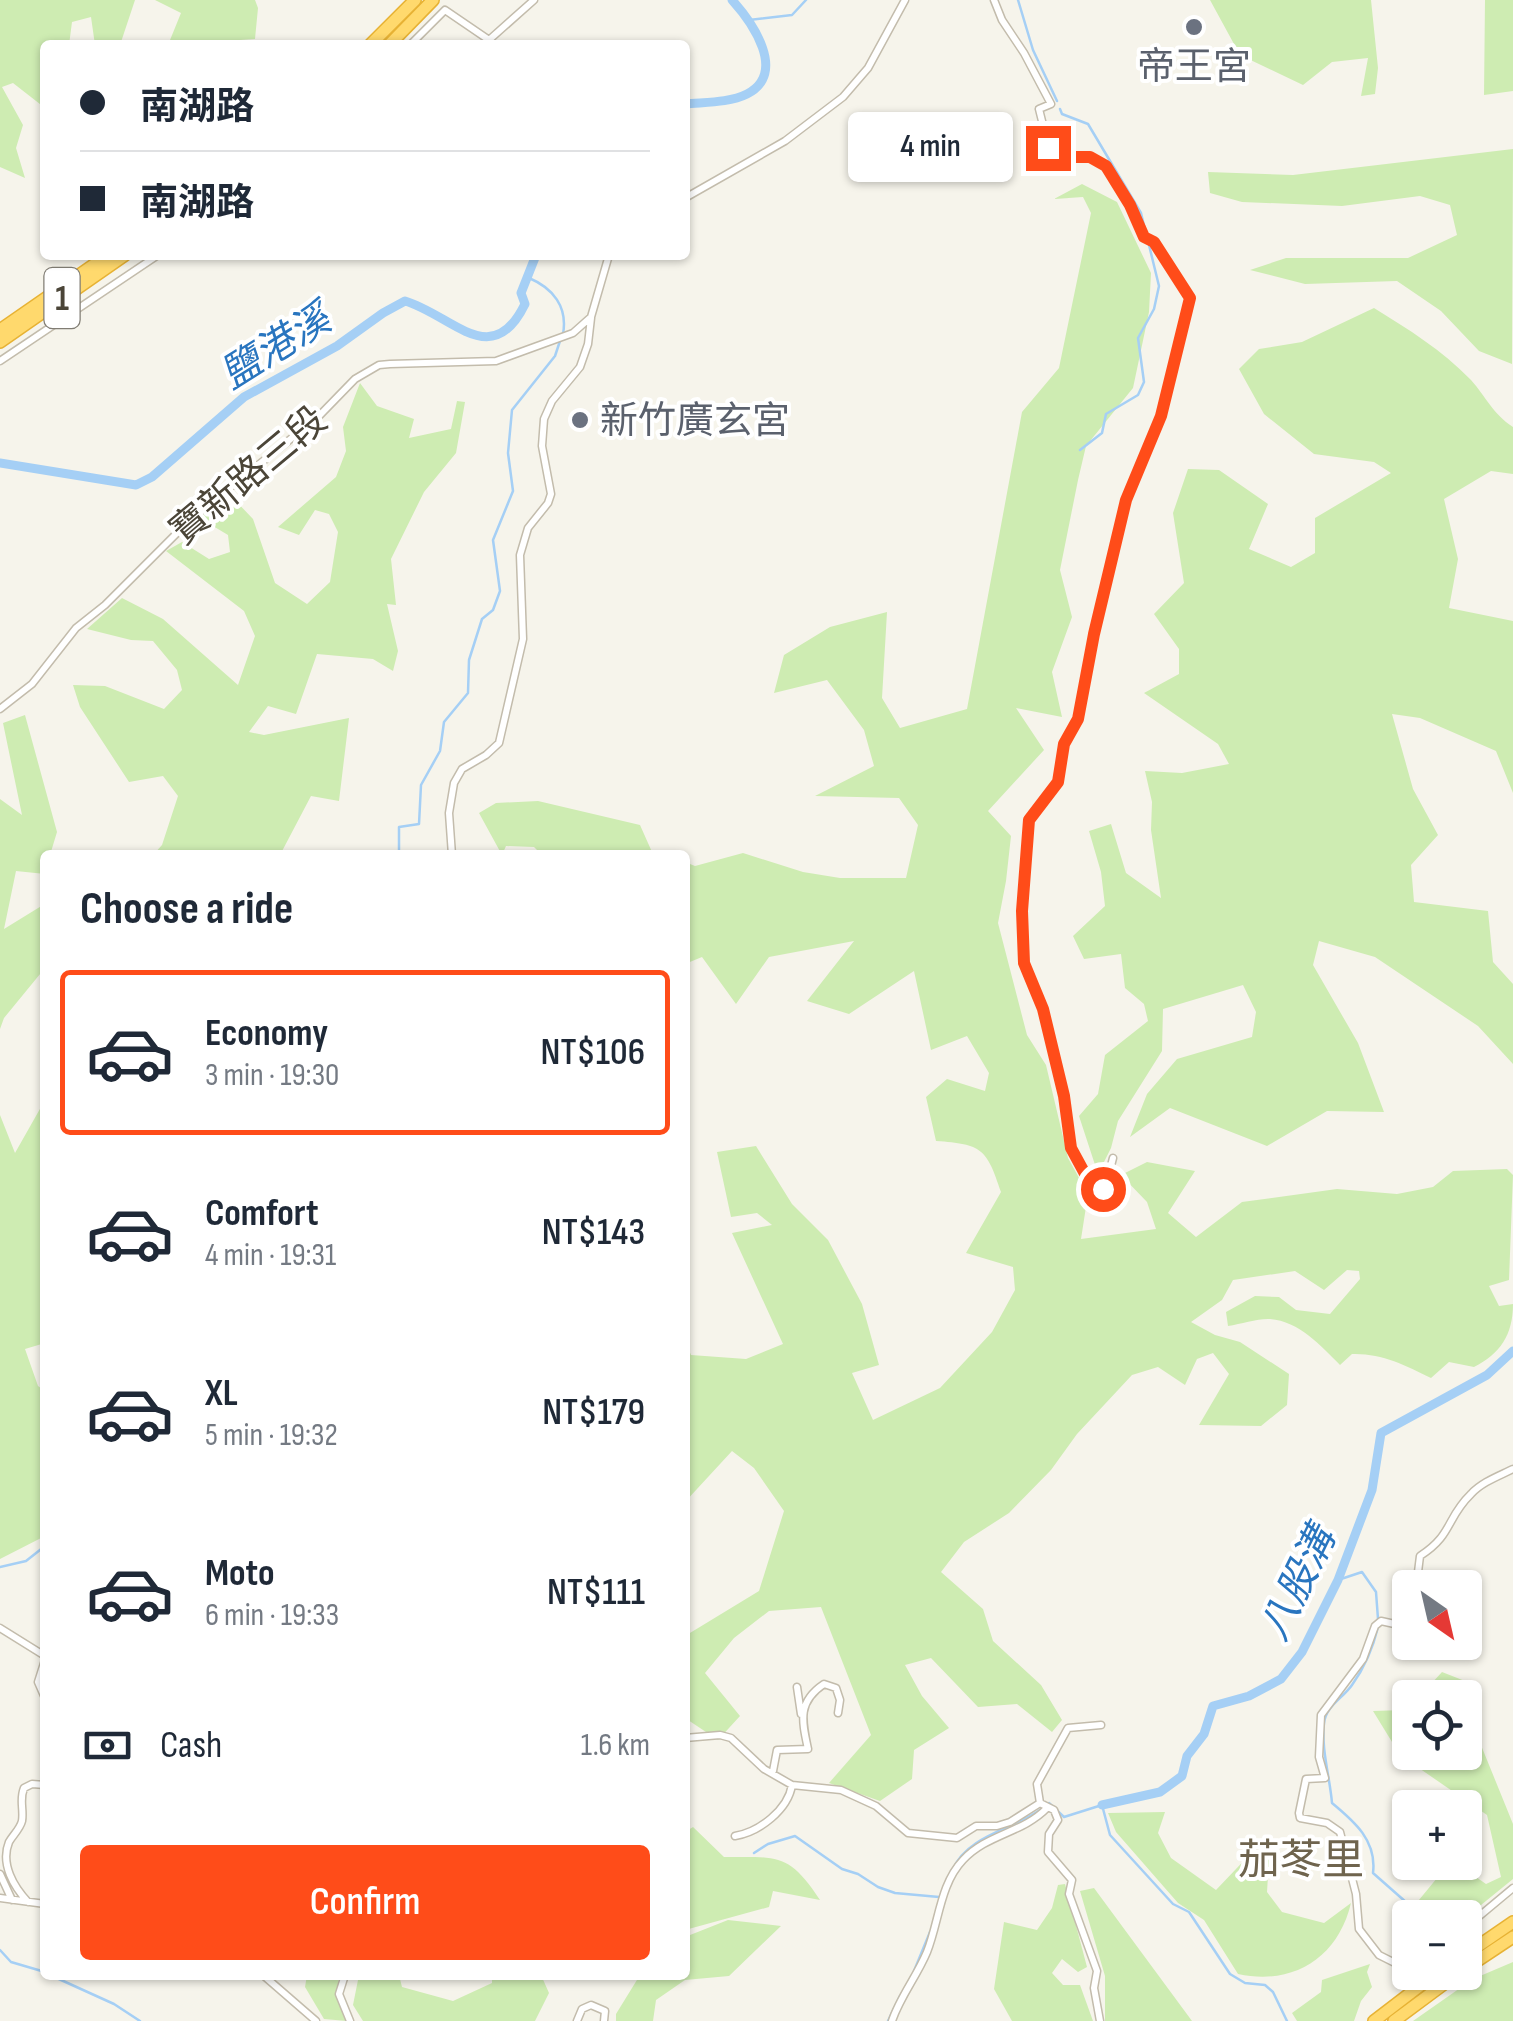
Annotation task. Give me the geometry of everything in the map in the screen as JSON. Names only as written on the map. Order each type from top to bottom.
[{"type":"highway","points":[[375,40],[415,0]]},
{"type":"highway","points":[[393,40],[434,0]]},
{"type":"highway","name":"1","points":[[0,330],[101,260]]},
{"type":"highway","name":"1","points":[[0,342],[118,260]]},
{"type":"highway","points":[[1482,1943],[1513,1922]]},
{"type":"highway","points":[[1482,1958],[1513,1937]]},
{"type":"highway","points":[[1374,2021],[1424,1990]]},
{"type":"highway","points":[[1394,2021],[1424,1990]]},
{"type":"street","points":[[415,40],[446,10],[490,40],[534,0]]},
{"type":"street","points":[[690,195],[785,141],[843,97],[868,68],[905,0]]},
{"type":"street","points":[[994,0],[1051,104],[1039,110],[1050,153],[1055,157],[1090,157],[1106,166],[1144,237],[1154,242],[1190,298],[1161,416],[1126,500],[1078,719],[1064,744],[1058,782],[1029,820],[1022,911],[1024,963],[1043,1009],[1064,1096],[1071,1148],[1096,1188],[1106,1186],[1113,1158]]},
{"type":"street","points":[[0,361],[151,260]]},
{"type":"street","points":[[452,850],[449,813],[454,784],[462,769],[486,755],[498,742],[524,639],[520,555],[528,528],[548,502],[552,489],[541,440],[544,419],[552,401],[580,367],[607,260]]},
{"type":"street","name":"寶新路三段","points":[[0,709],[32,684],[76,628],[105,605],[190,519],[296,436],[356,378],[379,366],[490,362],[573,333],[591,316]]},
{"type":"street","points":[[1417,1570],[1418,1559],[1444,1538],[1468,1496],[1513,1469]]},
{"type":"street","points":[[1392,1624],[1378,1622],[1363,1659],[1321,1714],[1319,1757],[1326,1778],[1306,1779],[1298,1813],[1300,1818],[1327,1822],[1340,1832],[1356,1894],[1356,1920],[1365,1940],[1392,1962]]},
{"type":"street","points":[[0,1628],[40,1655]]},
{"type":"street","points":[[801,1716],[806,1700],[824,1684],[840,1694],[838,1712]]},
{"type":"street","points":[[772,1772],[777,1750],[808,1748],[797,1688]]},
{"type":"street","points":[[892,2021],[926,1955],[940,1902],[960,1862],[992,1837],[1030,1823],[1043,1805],[1038,1784],[1068,1728],[1101,1725]]},
{"type":"street","points":[[690,1738],[730,1738],[748,1756],[792,1784],[841,1790],[876,1806],[902,1831],[957,1838],[976,1826],[998,1826],[1043,1805]]},
{"type":"street","points":[[735,1836],[772,1818],[792,1784]]},
{"type":"street","points":[[28,1902],[9,1874],[6,1848],[22,1820],[20,1798],[24,1788],[40,1785]]},
{"type":"street","points":[[1043,1805],[1054,1810],[1058,1820],[1050,1834],[1048,1852],[1072,1880],[1069,1894],[1097,1971],[1094,1988],[1100,2021]]},
{"type":"street","points":[[0,1874],[12,1901]]},
{"type":"street","points":[[1482,1914],[1513,1888]]},
{"type":"street","points":[[0,1898],[40,1903]]},
{"type":"street","points":[[270,1980],[316,2021]]},
{"type":"street","points":[[343,1980],[338,1994],[350,2021]]},
{"type":"street","points":[[576,2021],[582,2010],[591,2005],[605,2011],[604,2021]]},
{"type":"green space","points":[[0,0],[135,0],[122,40],[94,40],[91,17],[72,22],[70,40],[40,40],[40,104],[13,83],[2,87],[23,125],[16,148],[25,178],[0,167]]},
{"type":"green space","points":[[155,0],[255,0],[255,39],[170,40],[181,13]]},
{"type":"green space","points":[[1210,0],[1371,0],[1378,68],[1375,94],[1361,96],[1368,58],[1332,62],[1303,85],[1240,55]]},
{"type":"green space","points":[[1485,0],[1513,0],[1513,91],[1484,95]]},
{"type":"green space","points":[[1513,149],[1512,364],[1479,351],[1441,311],[1397,281],[1305,284],[1250,270],[1286,258],[1408,258],[1457,235],[1450,205],[1420,196],[1342,206],[1242,202],[1210,193],[1208,172],[1293,175]]},
{"type":"green space","points":[[1082,184],[1117,202],[1151,273],[1149,312],[1133,388],[1086,446],[1078,480],[1060,570],[1072,617],[1052,672],[1062,717],[1016,708],[1044,750],[988,811],[1011,836],[998,923],[1027,1035],[1046,1065],[1068,1158],[1088,1194],[1081,1239],[1156,1229],[1147,1202],[1121,1175],[1147,1162],[1195,1171],[1168,1213],[1196,1237],[1242,1202],[1337,1189],[1397,1194],[1433,1187],[1453,1171],[1507,1169],[1513,1175],[1509,1280],[1489,1286],[1499,1306],[1513,1304],[1512,1315],[1508,1334],[1491,1356],[1474,1367],[1449,1362],[1431,1378],[1373,1356],[1352,1354],[1340,1365],[1308,1335],[1279,1320],[1228,1326],[1226,1312],[1255,1296],[1279,1297],[1296,1310],[1330,1314],[1360,1279],[1359,1271],[1347,1270],[1324,1290],[1295,1271],[1233,1280],[1222,1300],[1191,1322],[1240,1342],[1289,1374],[1287,1405],[1261,1426],[1199,1425],[1229,1374],[1213,1353],[1197,1359],[1185,1385],[1158,1367],[1132,1375],[1077,1434],[1051,1470],[1009,1513],[964,1542],[941,1572],[983,1609],[993,1641],[1041,1685],[1062,1720],[1052,1732],[1017,1704],[978,1707],[931,1658],[905,1665],[922,1696],[949,1728],[914,1750],[912,1779],[880,1801],[829,1783],[871,1735],[821,1607],[769,1611],[734,1638],[705,1673],[740,1716],[718,1740],[690,1721],[690,1633],[759,1591],[784,1511],[754,1468],[732,1451],[690,1497],[690,1353],[746,1359],[783,1344],[732,1233],[772,1225],[757,1213],[731,1217],[717,1152],[756,1146],[792,1204],[828,1240],[862,1304],[879,1365],[852,1373],[873,1420],[940,1388],[992,1332],[1015,1290],[1013,1267],[966,1253],[1001,1192],[991,1166],[973,1147],[936,1141],[926,1097],[947,1079],[985,1091],[989,1073],[967,1036],[931,1050],[914,971],[849,1014],[807,1001],[854,941],[769,957],[736,1004],[702,957],[690,962],[690,864],[743,853],[803,872],[840,878],[906,878],[918,825],[899,798],[815,796],[874,766],[864,730],[827,680],[774,693],[784,655],[830,627],[887,612],[882,698],[900,728],[967,709],[1022,412],[1059,368],[1091,213],[1083,197],[1054,199]]},
{"type":"green space","points":[[1374,308],[1448,359],[1513,427],[1513,474],[1491,471],[1444,499],[1458,559],[1449,608],[1513,621],[1513,793],[1496,751],[1420,718],[1392,714],[1413,789],[1438,835],[1411,865],[1414,902],[1488,911],[1493,962],[1513,984],[1513,1064],[1478,1026],[1375,957],[1319,941],[1313,965],[1358,1043],[1384,1112],[1327,1111],[1267,1146],[1170,1108],[1130,1137],[1147,1094],[1177,1059],[1252,1037],[1256,1012],[1243,985],[1163,1009],[1162,1051],[1118,1121],[1098,1174],[1079,1116],[1098,1094],[1105,1055],[1148,1021],[1144,1004],[1125,988],[1121,954],[1084,959],[1073,936],[1105,906],[1101,872],[1089,831],[1111,824],[1126,873],[1161,898],[1151,830],[1152,802],[1145,771],[1182,773],[1229,764],[1218,744],[1144,693],[1179,674],[1179,649],[1154,614],[1184,583],[1173,513],[1188,469],[1219,470],[1268,504],[1249,549],[1291,567],[1315,553],[1315,518],[1391,473],[1374,462],[1314,454],[1264,414],[1239,369],[1259,349],[1302,342]]},
{"type":"green space","points":[[360,383],[377,406],[414,419],[409,438],[451,429],[457,401],[465,402],[456,453],[424,492],[391,559],[396,605],[387,604],[398,651],[393,671],[373,659],[317,654],[296,714],[268,706],[249,732],[264,735],[349,718],[339,801],[311,796],[283,850],[158,850],[178,796],[163,776],[129,782],[80,707],[73,685],[105,686],[164,709],[182,690],[177,670],[153,641],[87,629],[122,598],[163,619],[238,685],[255,636],[244,611],[166,551],[182,542],[209,559],[230,552],[228,535],[198,517],[232,497],[253,519],[275,583],[307,604],[330,582],[338,532],[329,514],[315,510],[299,535],[278,527],[336,477],[346,451],[343,427]]},
{"type":"green space","points":[[25,715],[57,832],[52,850],[40,850],[40,873],[16,871],[4,929],[40,907],[40,974],[4,1018],[0,1029],[0,799],[22,815],[3,723]]},
{"type":"green space","points":[[538,801],[640,825],[651,850],[537,850],[506,846],[499,850],[479,813],[496,803]]},
{"type":"green space","points":[[40,1109],[40,1344],[25,1349],[40,1387],[40,1539],[0,1559],[0,1115],[15,1153]]},
{"type":"green space","points":[[1442,1672],[1462,1680],[1435,1680]]},
{"type":"green space","points":[[1392,1710],[1392,1742],[1373,1711]]},
{"type":"green space","points":[[1482,1748],[1513,1824],[1513,1879],[1482,1904],[1482,1900],[1419,1900],[1435,1880],[1480,1880],[1486,1884],[1501,1877],[1487,1815],[1482,1812],[1482,1790],[1451,1790],[1422,1770],[1482,1770]]},
{"type":"green space","points":[[1165,1812],[1158,1833],[1171,1858],[1216,1890],[1255,1849],[1269,1860],[1267,1892],[1282,1912],[1324,1923],[1351,1903],[1336,1939],[1310,1964],[1294,1971],[1277,1976],[1238,1974],[1204,1920],[1178,1903],[1116,1832],[1108,1813]]},
{"type":"green space","points":[[693,1827],[724,1857],[781,1861],[800,1873],[820,1900],[773,1891],[769,1907],[690,1929]]},
{"type":"green space","points":[[1065,1884],[1087,1967],[1078,1972],[1062,1959],[1052,1973],[1063,1985],[1080,1985],[1093,2021],[1012,2021],[994,1989],[1004,1922],[1037,1930],[1052,1908],[1058,1885]]},
{"type":"green space","points":[[1094,1888],[1192,2021],[1105,2021],[1105,1976],[1080,1891]]},
{"type":"green space","points":[[728,1920],[781,1926],[729,1976],[690,1980],[690,1935]]},
{"type":"green space","points":[[1513,1962],[1513,2021],[1413,2021],[1457,1990],[1482,1990],[1482,1975]]},
{"type":"green space","points":[[1370,1964],[1367,1972],[1372,1987],[1361,2001],[1354,2021],[1297,2021],[1292,2013],[1321,1992],[1322,1980]]},
{"type":"green space","points":[[306,1980],[339,1980],[338,1996],[347,2021],[324,2019],[305,1987]]},
{"type":"green space","points":[[358,1980],[400,1980],[402,1987],[453,2001],[492,1980],[543,1980],[549,1993],[535,2021],[363,2021],[353,2005]]},
{"type":"green space","points":[[637,1980],[685,1980],[656,2000],[653,2021],[616,2021],[616,2014]]},
{"type":"waterway","name":"鹽港溪","points":[[690,104],[740,97],[759,85],[765,74],[762,47],[749,21],[732,0]]},
{"type":"waterway","points":[[749,20],[792,15],[806,0]]},
{"type":"waterway","points":[[1018,0],[1033,50],[1057,101]]},
{"type":"waterway","points":[[1060,109],[1062,114],[1088,124],[1141,213],[1146,234]]},
{"type":"waterway","points":[[1080,450],[1102,433],[1106,414],[1138,395],[1144,382],[1138,338],[1154,309],[1159,286],[1149,245]]},
{"type":"waterway","name":"鹽港溪","points":[[0,463],[136,485],[152,477],[244,397],[337,346],[405,301],[470,333],[485,337],[499,334],[512,324],[525,304],[521,293],[534,260]]},
{"type":"waterway","points":[[529,278],[557,300],[563,315],[563,334]]},
{"type":"waterway","points":[[399,850],[399,827],[419,824],[421,785],[440,751],[444,722],[468,693],[469,660],[482,619],[493,610],[500,591],[493,540],[513,491],[508,453],[512,410],[555,356],[560,341]]},
{"type":"waterway","name":"八股溝","points":[[1102,1805],[1160,1792],[1182,1776],[1187,1756],[1204,1734],[1213,1706],[1249,1696],[1281,1679],[1302,1652],[1338,1580],[1372,1490],[1381,1433],[1487,1375],[1513,1351]]},
{"type":"waterway","points":[[0,1567],[26,1561],[40,1550]]},
{"type":"waterway","points":[[1338,1580],[1362,1572],[1376,1592],[1378,1619]]},
{"type":"waterway","points":[[1378,1627],[1361,1671],[1325,1717],[1323,1733],[1332,1803],[1363,1833],[1372,1851],[1373,1873],[1404,1900]]},
{"type":"waterway","points":[[1049,1803],[1064,1817],[1102,1805],[1110,1835],[1173,1904],[1189,1912],[1230,1974],[1245,1983],[1265,1985],[1273,1992],[1287,2021]]},
{"type":"waterway","points":[[953,1869],[969,1848],[1043,1808]]},
{"type":"waterway","points":[[754,1853],[795,1836],[842,1869],[878,1887],[895,1893],[939,1897]]},
{"type":"waterway","points":[[914,1971],[930,1932]]},
{"type":"waterway","points":[[0,1950],[11,1962],[40,1971]]},
{"type":"waterway","points":[[61,1980],[114,2004],[140,2021]]},
{"type":"waterway","points":[[888,2021],[900,1996]]},
{"type":"place","name":"帝王宮","points":[[1194,27]]},
{"type":"place","name":"新竹廣玄宮","points":[[580,420]]},
{"type":"district","name":"茄苳里","points":[[1301,1859]]},
{"type":"route","points":[[1048,148],[1055,157],[1090,157],[1106,166],[1144,237],[1154,242],[1190,298],[1161,416],[1126,500],[1094,634],[1082,707],[1064,744],[1058,782],[1029,820],[1022,892],[1024,963],[1043,1009],[1064,1096],[1071,1148],[1090,1183],[1103,1189]]}]
